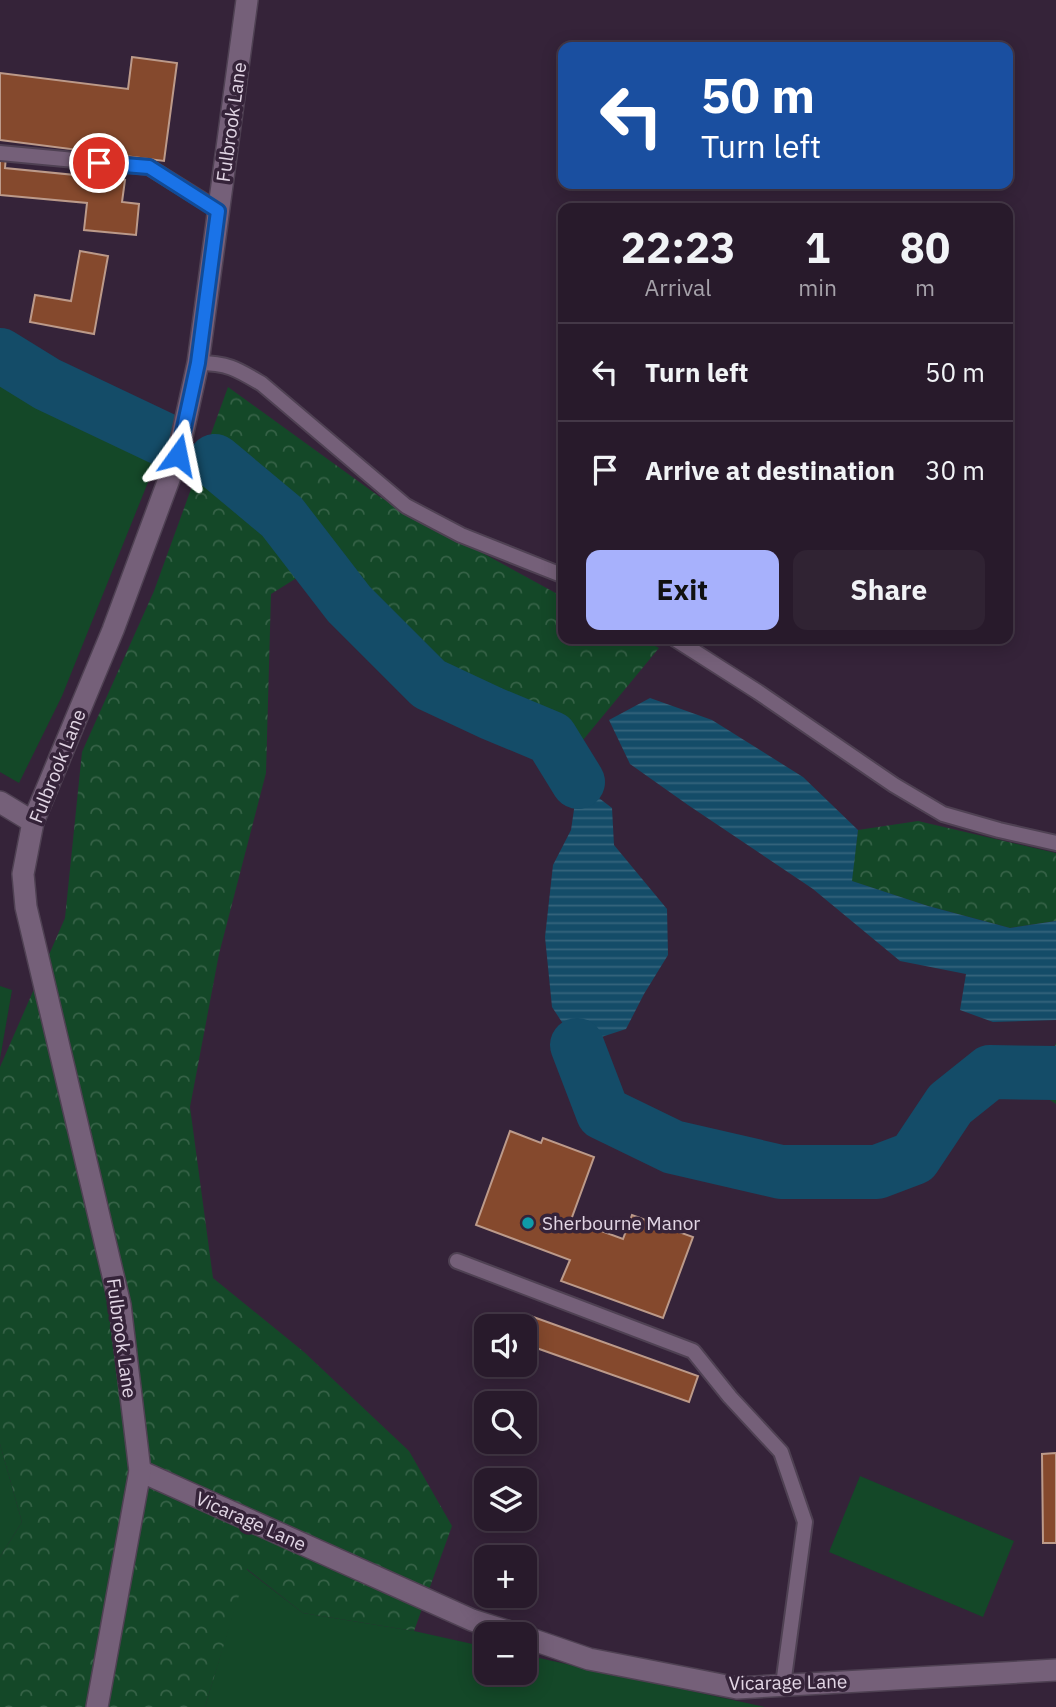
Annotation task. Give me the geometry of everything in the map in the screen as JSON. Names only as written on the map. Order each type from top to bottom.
[{"type":"street","name":"Fulbrook Lane","points":[[97,1707],[140,1471],[120,1305],[26,907],[23,874],[33,822],[113,630],[178,455],[198,363],[247,0]]},
{"type":"street","points":[[0,802],[33,822]]},
{"type":"street","name":"Vicarage Lane","points":[[140,1471],[478,1622]]},
{"type":"street","name":"Vicarage Lane","points":[[537,1641],[589,1658],[737,1688],[1056,1670]]},
{"type":"lane","points":[[0,153],[149,167],[218,211]]},
{"type":"lane","points":[[198,363],[218,363],[236,368],[262,384],[406,506],[423,516],[461,535],[558,574]]},
{"type":"lane","points":[[683,644],[758,692],[894,786],[943,814],[1056,843]]},
{"type":"lane","points":[[457,1261],[693,1351],[730,1397],[781,1452],[805,1522],[783,1685]]},
{"type":"green space","points":[[0,355],[47,384],[165,440],[62,696],[19,783],[0,772]]},
{"type":"green space","points":[[228,387],[380,497],[558,594],[558,644],[651,644],[659,648],[583,740],[526,727],[429,684],[349,604],[319,564],[271,594],[266,773],[219,954],[190,1107],[213,1278],[304,1352],[409,1451],[452,1526],[414,1631],[303,1613],[247,1569],[205,1707],[0,1707],[0,1557],[22,1522],[0,1444],[0,1067],[65,918],[82,752],[154,591]]},
{"type":"green space","points":[[918,821],[1056,853],[1056,921],[1010,928],[928,906],[851,881],[858,830]]},
{"type":"green space","points":[[0,986],[12,990],[0,1059]]},
{"type":"green space","points":[[1056,1043],[1056,1104],[1047,1098],[1045,1073]]},
{"type":"green space","points":[[0,1444],[22,1522],[0,1557]]},
{"type":"green space","points":[[860,1476],[1014,1541],[983,1617],[829,1552]]},
{"type":"green space","points":[[246,1569],[303,1613],[414,1631],[474,1644],[474,1685],[537,1685],[537,1658],[765,1707],[205,1707]]},
{"type":"water","points":[[650,698],[712,720],[803,777],[858,830],[852,881],[928,906],[1010,928],[1056,921],[1056,1020],[993,1022],[960,1010],[966,974],[900,961],[813,889],[630,764],[609,720]]},
{"type":"water","points":[[578,782],[612,808],[614,845],[667,909],[668,955],[626,1029],[577,1045],[552,1007],[545,937],[553,865],[571,830]]},
{"type":"building","points":[[132,57],[177,63],[164,161],[0,140],[0,73],[128,89]]},
{"type":"building","points":[[0,155],[6,156],[5,168],[125,180],[122,202],[139,204],[136,235],[84,230],[87,203],[0,195]]},
{"type":"building","points":[[80,251],[108,256],[94,334],[30,322],[35,295],[71,301]]},
{"type":"building","name":"Sherbourne Manor","points":[[510,1131],[541,1143],[543,1138],[594,1157],[571,1220],[623,1239],[632,1215],[693,1237],[663,1318],[561,1281],[570,1260],[476,1225]]},
{"type":"building","points":[[537,1318],[698,1376],[689,1402],[537,1348]]},
{"type":"building","points":[[1056,1453],[1056,1543],[1043,1543],[1042,1454]]},
{"type":"waterway","points":[[0,355],[47,384],[165,440]]},
{"type":"waterway","points":[[215,461],[282,517],[349,604],[429,684],[551,738],[578,782]]},
{"type":"waterway","points":[[577,1045],[603,1113],[673,1147],[781,1172],[877,1172],[914,1158],[950,1104],[990,1072],[1056,1073]]},
{"type":"place","name":"Sherbourne Manor","points":[[528,1223]]},
{"type":"route","points":[[99,163],[149,167],[218,211],[198,363],[178,455]]}]
